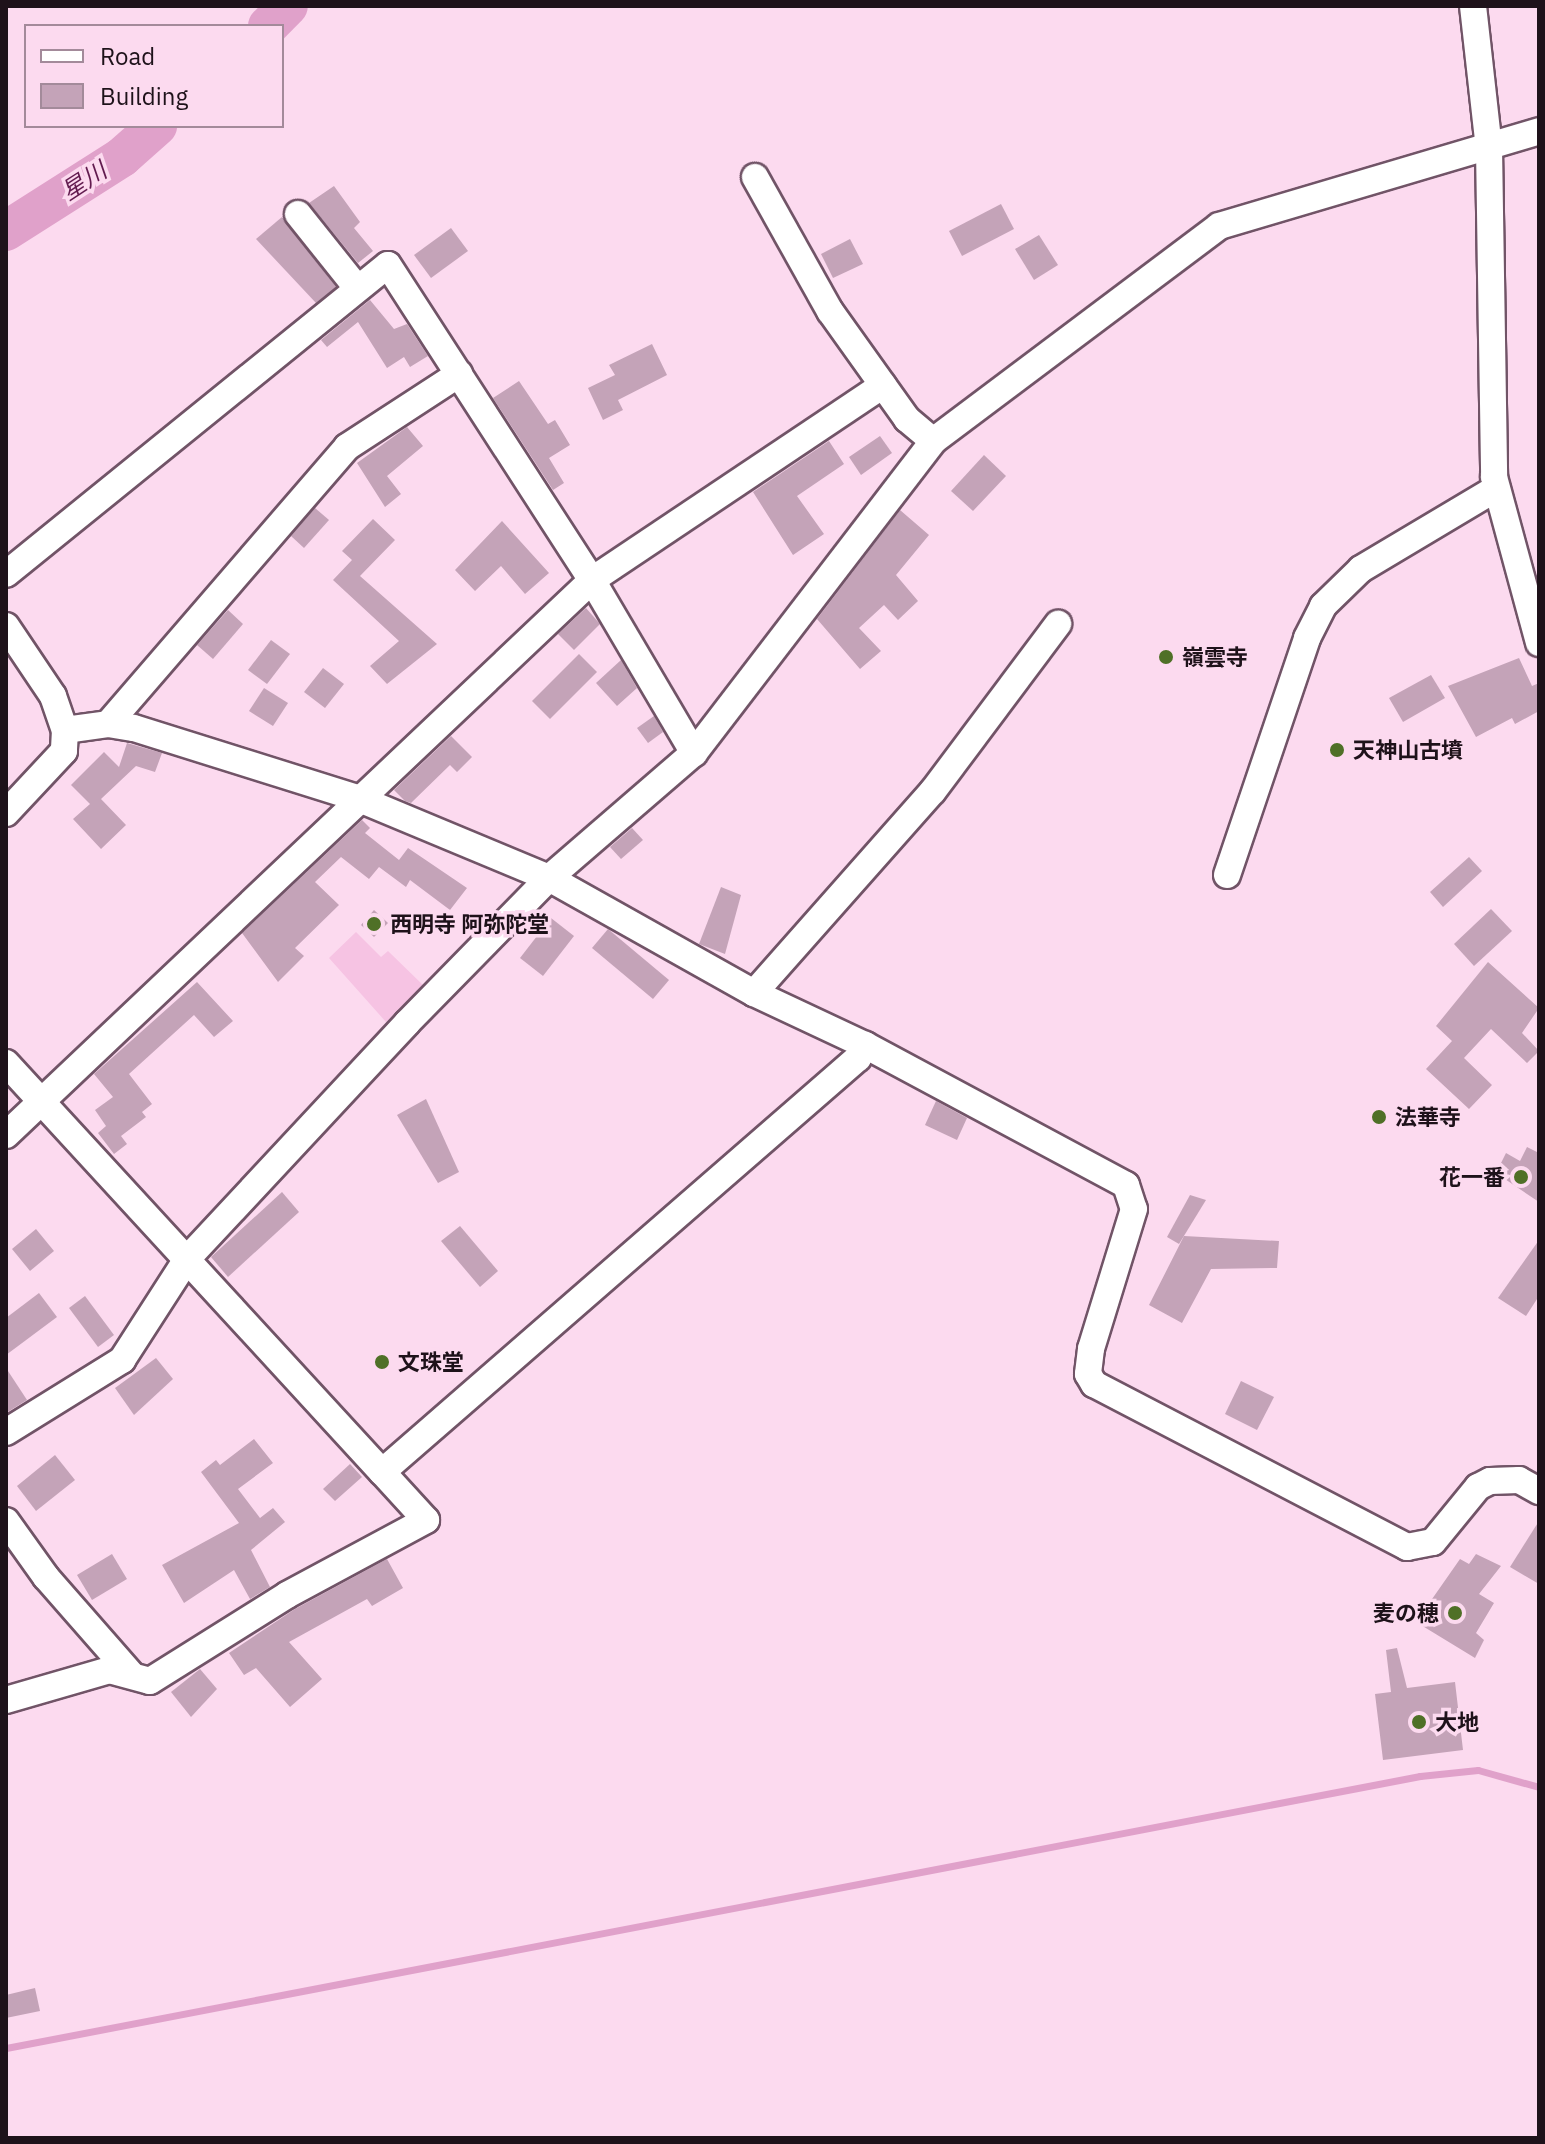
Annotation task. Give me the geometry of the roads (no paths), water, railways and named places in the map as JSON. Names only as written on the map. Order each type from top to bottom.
[{"type":"street","points":[[1473,6],[1489,148],[1495,489],[1539,643]]},
{"type":"street","points":[[6,1432],[122,1360],[187,1259],[549,878],[694,753],[933,441],[1219,226],[1539,131]]},
{"type":"street","points":[[755,177],[830,311],[907,419],[933,441]]},
{"type":"street","points":[[298,214],[357,288]]},
{"type":"street","points":[[6,574],[388,265],[592,580],[694,753]]},
{"type":"street","points":[[108,724],[347,447],[459,374]]},
{"type":"street","points":[[6,1135],[357,798],[592,580],[883,385]]},
{"type":"street","points":[[1227,875],[1307,638],[1323,606],[1361,569],[1495,489]]},
{"type":"street","points":[[754,993],[933,791],[1058,624]]},
{"type":"street","points":[[6,626],[53,696],[65,730],[64,751],[6,813]]},
{"type":"street","points":[[65,730],[108,724],[357,798],[549,878],[754,993],[865,1045],[1118,1177],[1132,1193],[1134,1209],[1091,1349],[1088,1374],[1094,1384],[1407,1547],[1433,1542],[1478,1487],[1490,1481],[1519,1480],[1539,1491]]},
{"type":"street","points":[[382,1472],[858,1058],[865,1045]]},
{"type":"street","points":[[6,1063],[426,1520],[287,1595],[150,1681],[109,1670],[6,1700]]},
{"type":"street","points":[[6,1521],[46,1577],[131,1674]]},
{"type":"waterway","name":"星川","points":[[270,24],[288,6]]},
{"type":"waterway","name":"星川","points":[[6,231],[122,157],[155,128]]},
{"type":"waterway","points":[[6,2048],[1420,1776],[1478,1770],[1539,1787]]},
{"type":"place","name":"嶺雲寺","points":[[1166,657]]},
{"type":"place","name":"天神山古墳","points":[[1337,750]]},
{"type":"place","name":"西明寺 阿弥陀堂","points":[[374,924]]},
{"type":"place","name":"法華寺","points":[[1379,1117]]},
{"type":"place","name":"花一番","points":[[1521,1177]]},
{"type":"place","name":"文珠堂","points":[[382,1362]]},
{"type":"place","name":"麦の穂","points":[[1455,1613]]},
{"type":"place","name":"大地","points":[[1419,1722]]}]
